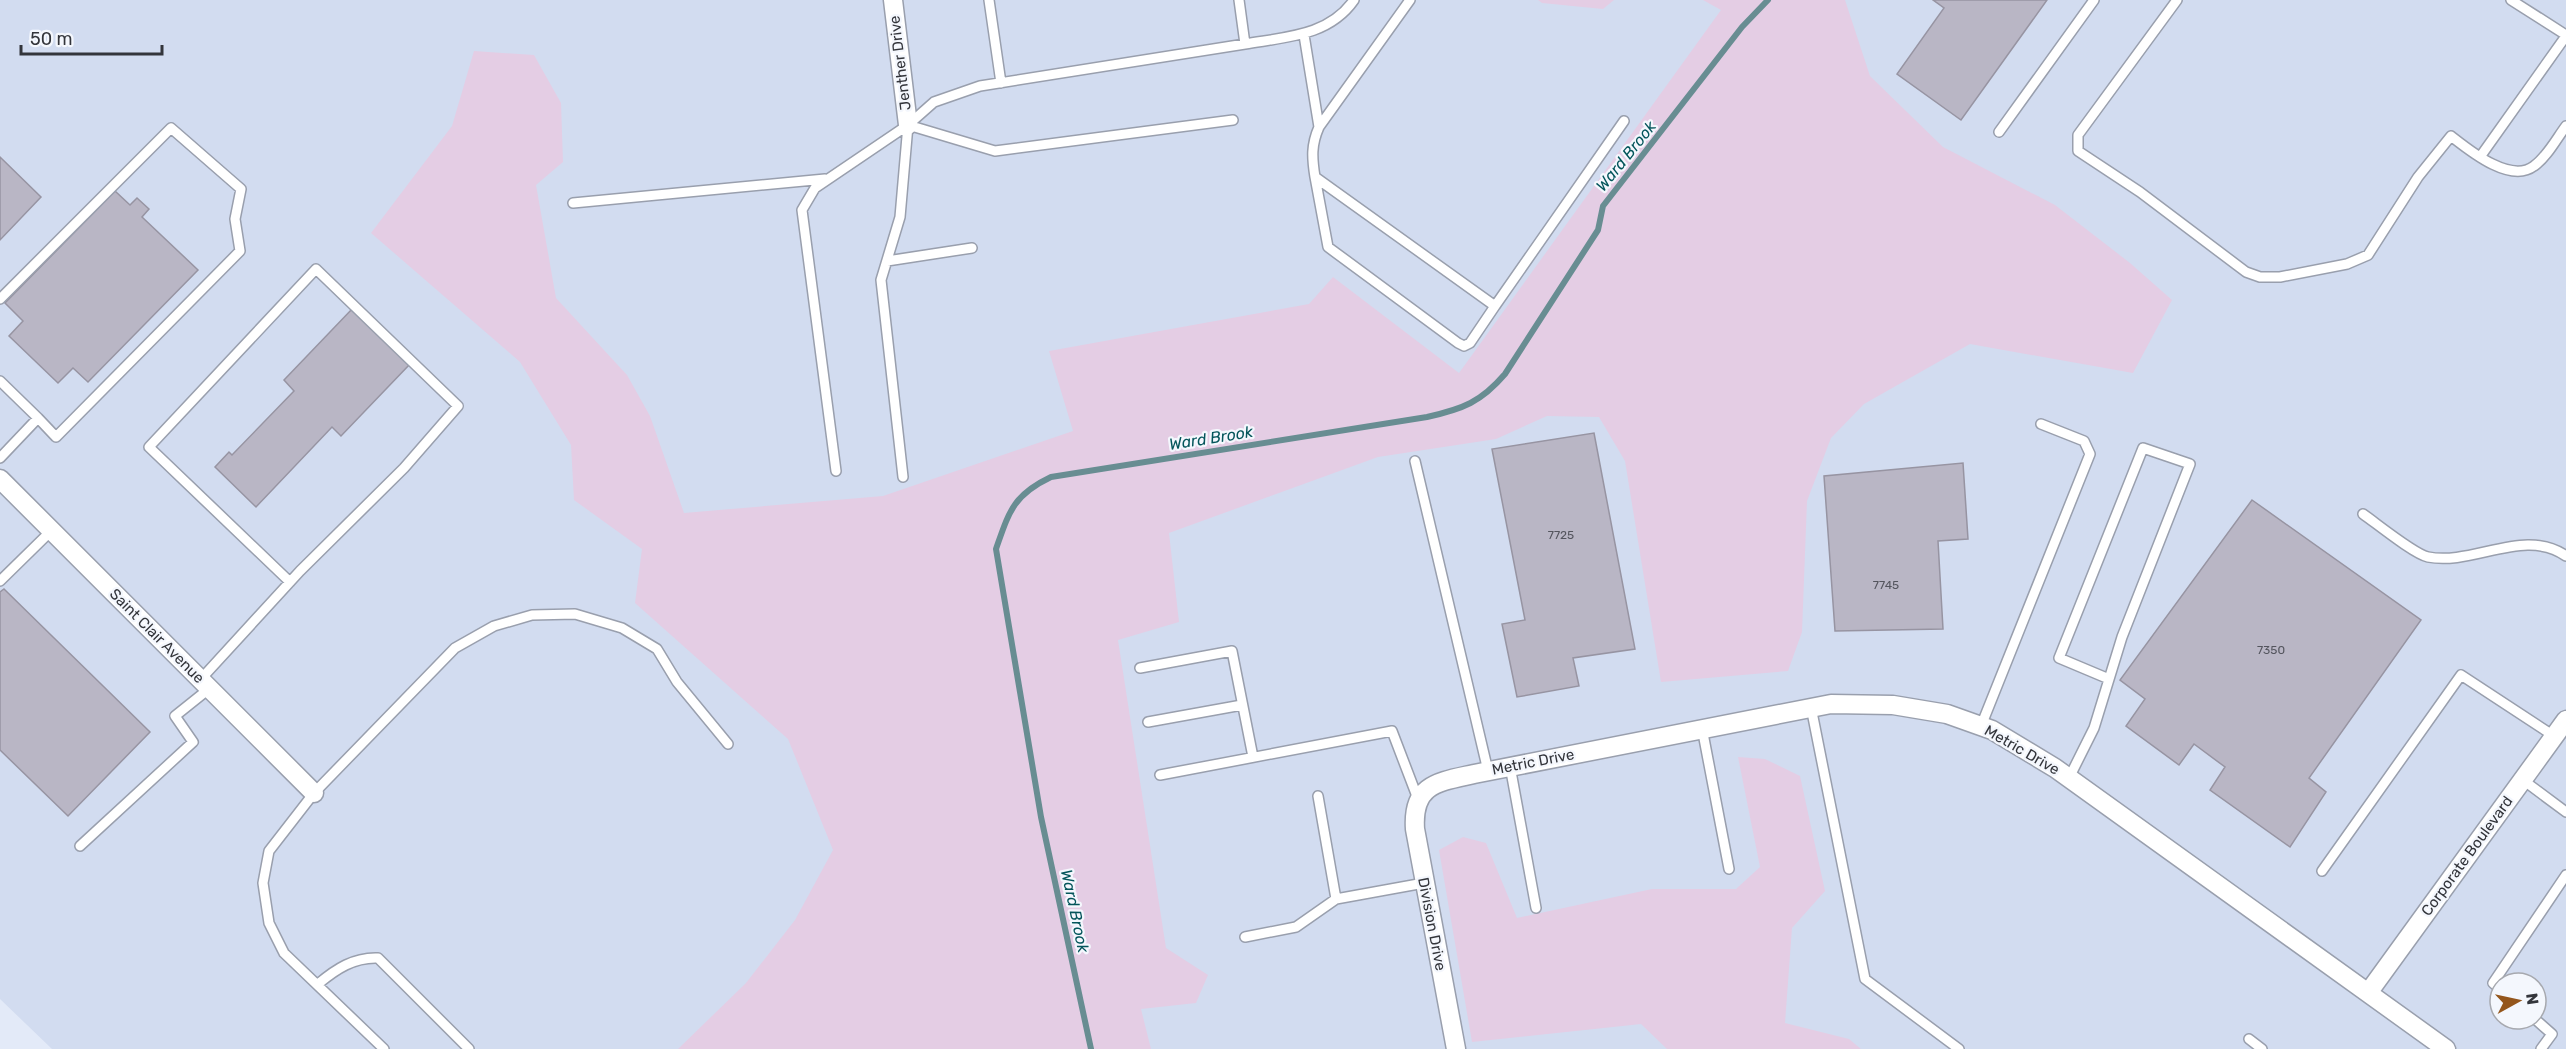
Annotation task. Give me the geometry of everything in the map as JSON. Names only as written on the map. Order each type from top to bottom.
[{"type":"street","name":"Jenther Drive","points":[[893,0],[908,125]]},
{"type":"street","name":"Saint Clair Avenue","points":[[3,489],[52,530],[314,793]]},
{"type":"street","name":"Metric Drive","points":[[1418,799],[1438,783],[1488,771],[1811,707],[1831,704],[1893,705],[1947,714],[1981,726],[2069,778],[2446,1049]]},
{"type":"street","name":"Corporate Boulevard","points":[[2368,993],[2566,720]]},
{"type":"street","name":"Division Drive","points":[[1418,799],[1414,813],[1424,883],[1456,1049]]},
{"type":"lane","points":[[989,0],[1001,83]]},
{"type":"lane","points":[[1239,0],[1245,44]]},
{"type":"lane","points":[[836,471],[802,210],[815,188],[908,125],[934,102],[980,86],[1304,34],[1328,26],[1345,14],[1354,0]]},
{"type":"lane","points":[[1410,0],[1319,127],[1313,140],[1312,156],[1328,246],[1458,343],[1464,346],[1470,343],[1624,121]]},
{"type":"lane","points":[[1999,132],[2094,0]]},
{"type":"lane","points":[[2177,0],[2078,135],[2078,151],[2140,192],[2246,272],[2260,277],[2280,277],[2347,264],[2368,255],[2418,177],[2451,136],[2480,157],[2502,168],[2522,170],[2534,167],[2566,126]]},
{"type":"lane","points":[[2480,157],[2566,36],[2511,0]]},
{"type":"lane","points":[[1304,34],[1319,127]]},
{"type":"lane","points":[[908,125],[995,151],[1233,120]]},
{"type":"lane","points":[[903,477],[881,280],[900,216],[908,125]]},
{"type":"lane","points":[[0,299],[171,128],[241,189],[235,219],[240,251],[56,437],[0,381]]},
{"type":"lane","points":[[1316,177],[1495,306]]},
{"type":"lane","points":[[573,203],[828,179]]},
{"type":"lane","points":[[887,261],[972,248]]},
{"type":"lane","points":[[80,846],[193,742],[175,716],[205,684],[290,582],[405,468],[458,406],[316,269],[149,447],[290,582]]},
{"type":"lane","points":[[0,458],[38,418]]},
{"type":"lane","points":[[1981,726],[2090,454],[2084,441],[2041,424]]},
{"type":"lane","points":[[2069,778],[2094,729],[2122,637],[2190,464],[2143,448],[2059,658],[2109,679]]},
{"type":"lane","points":[[1415,461],[1488,771]]},
{"type":"lane","points":[[2363,514],[2425,557],[2447,559],[2531,544],[2553,547],[2566,556]]},
{"type":"lane","points":[[0,581],[52,530]]},
{"type":"lane","points":[[384,1049],[284,953],[269,923],[263,883],[269,851],[314,793],[455,648],[494,626],[532,615],[575,615],[622,628],[657,649],[677,682],[728,744]]},
{"type":"lane","points":[[1140,668],[1232,651],[1253,757]]},
{"type":"lane","points":[[2322,871],[2461,675],[2554,736]]},
{"type":"lane","points":[[1148,722],[1242,705]]},
{"type":"lane","points":[[1811,707],[1865,979],[1959,1049]]},
{"type":"lane","points":[[1702,728],[1729,868]]},
{"type":"lane","points":[[1160,775],[1392,731],[1418,799]]},
{"type":"lane","points":[[1510,766],[1536,908]]},
{"type":"lane","points":[[2523,780],[2566,812]]},
{"type":"lane","points":[[1318,796],[1336,899]]},
{"type":"lane","points":[[2501,971],[2566,875]]},
{"type":"lane","points":[[1245,937],[1296,927],[1336,899],[1424,883]]},
{"type":"lane","points":[[318,984],[334,970],[363,957],[378,958],[469,1049]]},
{"type":"lane","points":[[2541,1049],[2552,1034],[2548,1030]]},
{"type":"lane","points":[[2249,1039],[2262,1049]]},
{"type":"shaded area","points":[[0,0],[2566,0],[2566,1049],[52,1049],[0,999]]},
{"type":"shaded area","points":[[1538,0],[1614,0],[1603,9],[1542,3]]},
{"type":"shaded area","points":[[1703,0],[1845,0],[1870,76],[1943,147],[2055,205],[2130,263],[2172,300],[2133,373],[1970,344],[1864,404],[1831,438],[1807,501],[1802,632],[1788,671],[1661,682],[1625,461],[1599,417],[1547,416],[1496,439],[1378,457],[1169,533],[1179,622],[1118,640],[1166,948],[1208,975],[1196,1003],[1141,1009],[1151,1049],[678,1049],[746,983],[795,920],[833,850],[788,739],[635,603],[642,549],[574,500],[571,445],[520,362],[371,233],[452,126],[474,51],[534,55],[561,103],[563,162],[536,185],[556,298],[627,375],[650,416],[684,513],[883,496],[1073,431],[1049,351],[1309,304],[1333,277],[1459,373],[1721,10]]},
{"type":"shaded area","points":[[1738,757],[1765,759],[1800,776],[1825,891],[1792,928],[1785,1023],[1849,1039],[1861,1049],[1667,1049],[1641,1024],[1472,1042],[1439,850],[1463,837],[1486,843],[1517,918],[1652,889],[1736,889],[1760,867]]},
{"type":"building","points":[[1933,0],[2047,0],[1961,120],[1897,74],[1944,8]]},
{"type":"building","points":[[0,157],[41,197],[0,240]]},
{"type":"building","points":[[115,191],[130,205],[137,198],[149,209],[142,217],[198,270],[88,382],[73,368],[58,383],[9,336],[23,321],[5,303]]},
{"type":"building","points":[[352,309],[410,364],[341,436],[332,427],[256,507],[215,467],[229,452],[232,455],[294,391],[284,380]]},
{"type":"building","points":[[1594,433],[1635,649],[1573,658],[1579,686],[1517,697],[1502,624],[1525,620],[1492,449]]},
{"type":"building","points":[[1963,463],[1968,539],[1938,541],[1943,629],[1835,631],[1824,476]]},
{"type":"building","points":[[2252,500],[2421,620],[2309,778],[2326,792],[2290,847],[2210,790],[2225,767],[2194,744],[2179,765],[2126,726],[2145,699],[2120,680]]},
{"type":"building","points":[[4,589],[150,732],[68,816],[0,750],[0,592]]},
{"type":"waterway","name":"Ward Brook","points":[[1091,1049],[1041,817],[996,549],[1014,506],[1028,491],[1051,477],[1427,417],[1451,411],[1479,398],[1505,374],[1598,230],[1603,206],[1742,27],[1768,0]]}]
